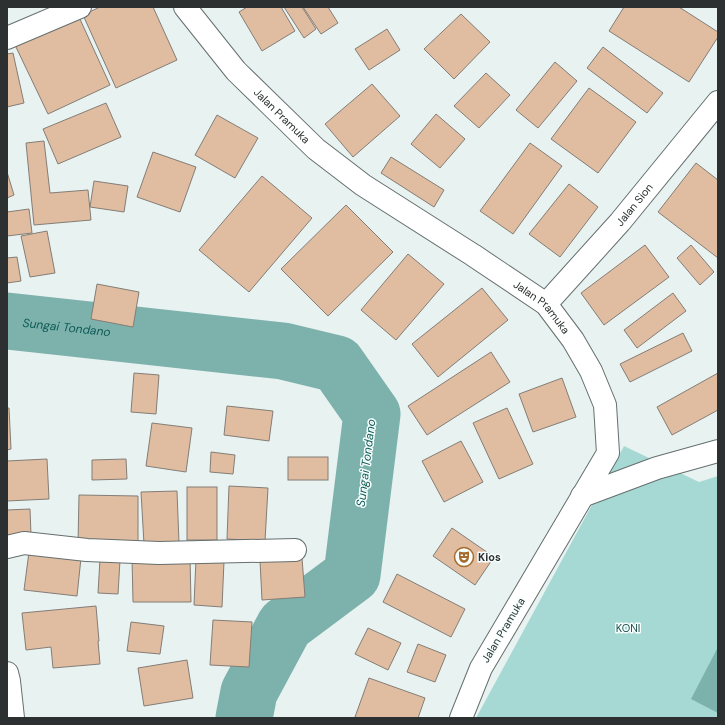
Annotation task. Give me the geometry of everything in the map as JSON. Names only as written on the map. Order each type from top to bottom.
[{"type":"street","points":[[7,38],[80,7]]},
{"type":"street","name":"Jalan Pramuka","points":[[185,7],[236,71],[316,149],[363,185],[473,255],[546,304],[577,346],[591,371],[605,405],[608,453],[481,668],[461,718]]},
{"type":"street","name":"Jalan Sion","points":[[546,304],[620,222],[718,102]]},
{"type":"street","points":[[582,496],[658,468],[718,451]]},
{"type":"street","points":[[7,547],[24,543],[87,550],[159,553],[295,550]]},
{"type":"street","points":[[7,673],[10,681],[13,718]]},
{"type":"green space","name":"KONI","points":[[624,446],[699,482],[718,476],[718,718],[476,718]]},
{"type":"shaded area","points":[[718,647],[718,713],[691,699]]},
{"type":"building","points":[[100,7],[153,7],[177,60],[116,88],[83,15]]},
{"type":"building","points":[[247,7],[281,7],[295,31],[262,51],[239,12]]},
{"type":"building","points":[[284,7],[302,7],[316,29],[304,38]]},
{"type":"building","points":[[303,7],[328,7],[338,23],[321,34]]},
{"type":"building","points":[[624,7],[679,7],[718,32],[718,37],[689,82],[609,31]]},
{"type":"building","points":[[461,14],[490,42],[454,79],[424,49]]},
{"type":"building","points":[[79,17],[110,85],[48,114],[15,45]]},
{"type":"building","points":[[387,29],[400,50],[369,70],[355,49]]},
{"type":"building","points":[[603,47],[663,93],[647,113],[587,68]]},
{"type":"building","points":[[13,53],[24,103],[7,107],[7,54]]},
{"type":"building","points":[[555,62],[577,81],[538,128],[516,110]]},
{"type":"building","points":[[486,73],[510,95],[479,128],[454,106]]},
{"type":"building","points":[[372,84],[400,116],[353,157],[325,124]]},
{"type":"building","points":[[589,88],[636,122],[598,173],[551,139]]},
{"type":"building","points":[[106,103],[121,137],[58,164],[43,129]]},
{"type":"building","points":[[436,114],[465,139],[440,168],[411,144]]},
{"type":"building","points":[[217,115],[258,138],[235,178],[195,155]]},
{"type":"building","points":[[44,141],[50,193],[88,190],[91,220],[34,225],[26,143]]},
{"type":"building","points":[[530,143],[562,166],[513,234],[480,211]]},
{"type":"building","points":[[153,152],[196,167],[180,212],[137,197]]},
{"type":"building","points":[[391,157],[444,190],[434,207],[381,173]]},
{"type":"building","points":[[696,163],[718,180],[718,258],[658,212]]},
{"type":"building","points":[[7,172],[14,195],[7,198]]},
{"type":"building","points":[[262,176],[312,218],[249,292],[199,250]]},
{"type":"building","points":[[94,181],[128,186],[124,212],[90,207]]},
{"type":"building","points":[[569,184],[598,207],[560,257],[529,234]]},
{"type":"building","points":[[346,205],[393,252],[328,316],[281,269]]},
{"type":"building","points":[[29,209],[32,233],[7,236],[7,212]]},
{"type":"building","points":[[47,231],[55,273],[30,277],[21,236]]},
{"type":"building","points":[[645,245],[669,277],[604,325],[581,293]]},
{"type":"building","points":[[691,245],[714,272],[700,285],[677,258]]},
{"type":"building","points":[[408,254],[444,284],[396,340],[361,310]]},
{"type":"building","points":[[17,257],[21,281],[7,283],[7,258]]},
{"type":"building","points":[[97,284],[139,292],[133,327],[91,319]]},
{"type":"building","points":[[482,288],[508,320],[438,377],[412,344]]},
{"type":"building","points":[[673,293],[686,311],[637,348],[624,330]]},
{"type":"building","points":[[683,333],[692,351],[630,382],[620,364]]},
{"type":"building","points":[[491,352],[510,382],[427,435],[408,406]]},
{"type":"building","points":[[134,373],[159,375],[156,414],[131,412]]},
{"type":"building","points":[[718,373],[718,410],[672,435],[657,407]]},
{"type":"building","points":[[562,378],[576,417],[533,432],[519,394]]},
{"type":"building","points":[[227,406],[273,411],[269,441],[224,435]]},
{"type":"building","points":[[7,408],[9,408],[11,449],[7,450]]},
{"type":"building","points":[[507,408],[533,464],[499,479],[473,423]]},
{"type":"building","points":[[152,423],[192,428],[186,472],[146,466]]},
{"type":"building","points":[[461,441],[483,482],[444,502],[422,461]]},
{"type":"building","points":[[211,452],[235,455],[233,474],[210,472]]},
{"type":"building","points":[[288,457],[328,457],[328,480],[288,480]]},
{"type":"building","points":[[47,459],[49,499],[7,501],[7,461]]},
{"type":"building","points":[[126,459],[127,479],[92,480],[92,460]]},
{"type":"building","points":[[229,486],[268,488],[265,541],[227,539]]},
{"type":"building","points":[[187,487],[217,487],[217,540],[187,540]]},
{"type":"building","points":[[177,491],[179,543],[144,544],[141,492]]},
{"type":"building","points":[[79,495],[138,496],[138,547],[78,545]]},
{"type":"building","points":[[30,509],[31,535],[7,536],[7,510]]},
{"type":"building","name":"Kios","points":[[452,528],[494,557],[475,585],[433,556]]},
{"type":"building","points":[[29,552],[81,558],[77,596],[24,590]]},
{"type":"building","points":[[132,558],[190,558],[191,602],[133,602]]},
{"type":"building","points":[[302,558],[305,597],[262,600],[260,561]]},
{"type":"building","points":[[100,559],[120,560],[118,594],[98,593]]},
{"type":"building","points":[[196,559],[224,561],[222,607],[194,605]]},
{"type":"building","points":[[397,574],[465,609],[451,637],[383,602]]},
{"type":"building","points":[[96,606],[100,664],[53,668],[51,647],[26,650],[22,613]]},
{"type":"building","points":[[213,620],[252,622],[249,667],[210,665]]},
{"type":"building","points":[[131,622],[164,626],[160,654],[127,651]]},
{"type":"building","points":[[368,628],[401,643],[388,670],[355,654]]},
{"type":"building","points":[[418,644],[446,655],[435,682],[407,672]]},
{"type":"building","points":[[187,660],[193,698],[144,706],[138,668]]},
{"type":"building","points":[[369,678],[425,698],[418,718],[355,717]]},
{"type":"waterway","name":"Sungai Tondano","points":[[7,321],[283,351],[337,364],[372,414],[352,575],[285,625],[249,692],[244,718]]},
{"type":"place","name":"Kios","points":[[464,557]]}]
